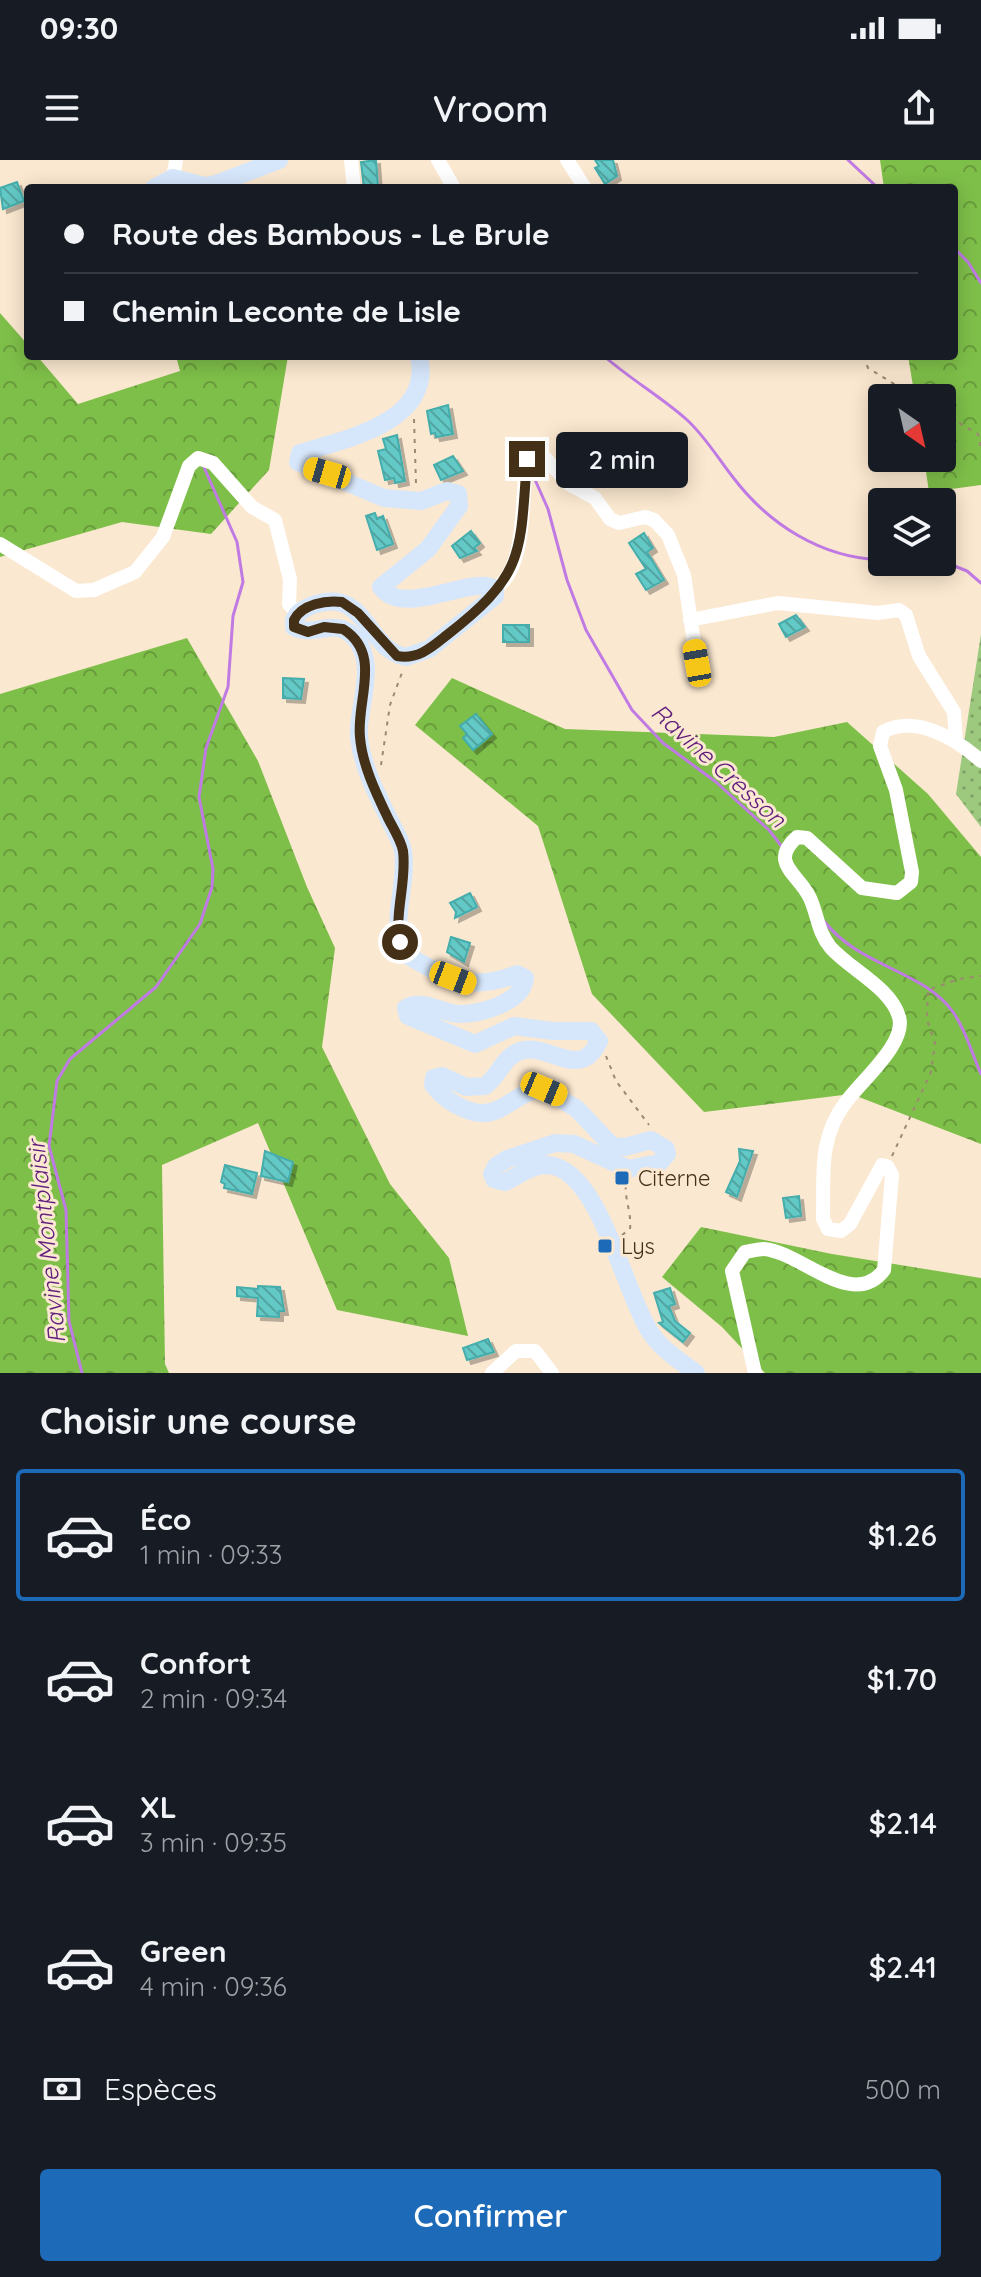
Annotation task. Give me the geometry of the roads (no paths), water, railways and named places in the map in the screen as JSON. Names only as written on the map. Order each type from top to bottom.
[{"type":"main road","points":[[216,184],[279,160]]},
{"type":"main road","points":[[158,184],[174,169],[201,184]]},
{"type":"main road","points":[[420,360],[422,379],[411,402],[354,438],[303,452],[297,459],[300,465],[327,473],[361,491],[400,501],[421,501],[454,491],[461,501],[428,549],[415,562],[384,582],[382,590],[392,595],[433,597],[487,585],[495,589],[495,596],[418,655],[397,656],[358,613],[342,602],[330,600],[297,614],[294,627],[308,632],[324,627],[343,629],[358,642],[363,653],[366,678],[359,732],[375,787],[403,847],[397,924],[405,954],[436,972],[470,984],[484,986],[517,974],[525,978],[521,989],[498,1006],[460,1014],[415,1004],[406,1008],[408,1016],[475,1044],[507,1028],[521,1025],[553,1031],[591,1031],[599,1041],[591,1053],[575,1060],[561,1059],[534,1048],[519,1051],[506,1060],[489,1084],[478,1088],[442,1076],[434,1078],[433,1085],[460,1107],[479,1113],[496,1111],[532,1090],[544,1089],[577,1109],[612,1146],[625,1147],[651,1140],[660,1142],[667,1154],[664,1160],[641,1169],[628,1169],[574,1144],[555,1143],[507,1159],[492,1170],[494,1179],[505,1182],[527,1169],[542,1166],[563,1171],[581,1189],[611,1240],[651,1334],[696,1373]]},
{"type":"street","points":[[351,160],[354,184]]},
{"type":"street","points":[[438,160],[452,182]]},
{"type":"street","points":[[449,160],[452,182]]},
{"type":"street","points":[[567,160],[582,184]]},
{"type":"street","points":[[495,589],[504,583],[514,564],[522,530],[527,459],[536,448],[561,477],[595,498],[615,522],[645,517],[662,528],[680,562],[697,663]]},
{"type":"street","points":[[0,544],[76,591],[94,590],[135,572],[154,549],[163,537],[189,466],[198,458],[213,463],[252,507],[275,520],[290,579],[289,604],[297,614]]},
{"type":"street","points":[[690,620],[778,603],[878,613],[899,610],[906,615],[919,656],[954,712],[956,740]]},
{"type":"street","points":[[755,1373],[732,1271],[745,1252],[765,1249],[835,1279],[865,1286],[875,1282],[884,1270],[892,1175],[887,1166],[878,1169],[850,1224],[841,1231],[828,1229],[823,1219],[823,1148],[829,1128],[844,1104],[899,1038],[901,1021],[894,1004],[832,948],[820,932],[810,897],[788,869],[784,857],[788,845],[797,837],[807,838],[862,888],[878,893],[897,893],[906,888],[912,872],[896,790],[880,746],[883,732],[903,725],[956,740],[981,761]]},
{"type":"street","points":[[492,1373],[516,1351],[535,1351],[552,1373]]},
{"type":"waterway","points":[[848,160],[874,184]]},
{"type":"waterway","points":[[958,252],[981,283]]},
{"type":"waterway","points":[[609,360],[686,419],[746,493],[779,523],[817,545],[868,559]]},
{"type":"waterway","name":"Ravine Montplaisir","points":[[82,1373],[69,1321],[66,1210],[49,1146],[57,1081],[70,1059],[156,987],[200,924],[212,887],[213,869],[199,797],[206,748],[228,687],[233,616],[243,582],[237,542],[203,465]]},
{"type":"waterway","name":"Ravine Cresson","points":[[532,473],[548,509],[567,580],[586,630],[632,710],[663,743],[716,782],[769,830],[783,848]]},
{"type":"waterway","points":[[956,567],[981,583]]},
{"type":"waterway","name":"Ravine Cresson","points":[[824,921],[855,949],[940,998],[962,1026],[981,1074]]},
{"type":"place","name":"Citerne","points":[[622,1178]]},
{"type":"place","name":"Lys","points":[[605,1246]]}]
